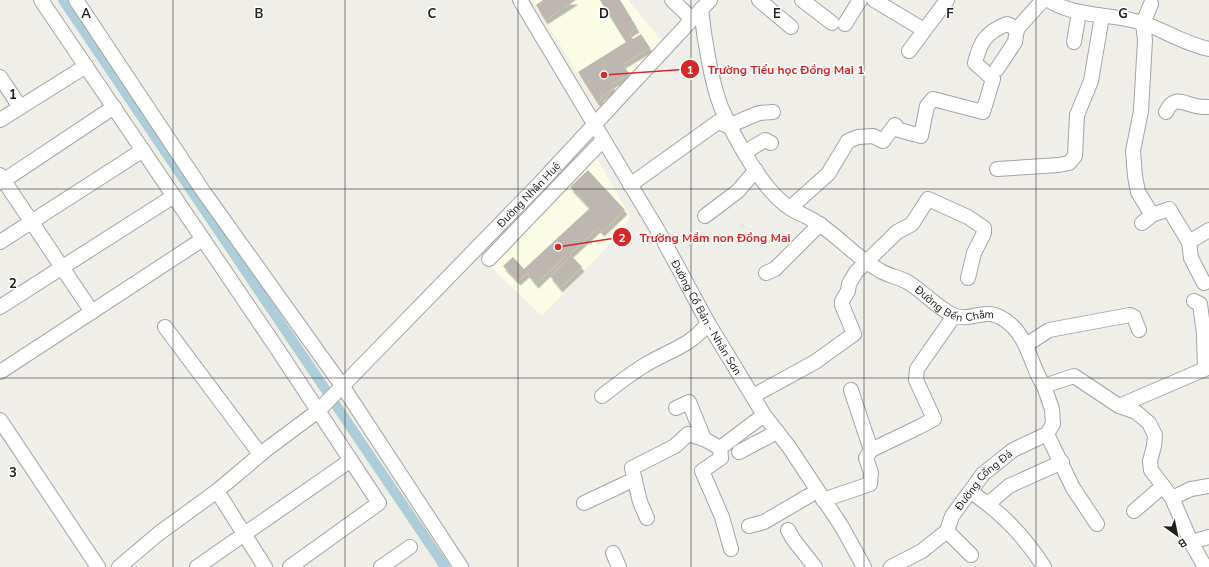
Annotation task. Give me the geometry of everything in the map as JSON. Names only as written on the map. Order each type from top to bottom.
[{"type":"street","points":[[41,0],[204,239],[380,503],[290,567]]},
{"type":"street","points":[[76,0],[203,191],[343,387],[461,567]]},
{"type":"street","name":"Đường Cổ Bản - Nhân Sơn","points":[[520,0],[660,234],[708,323],[764,415],[789,447],[842,527],[864,567]]},
{"type":"street","points":[[672,0],[701,9]]},
{"type":"street","points":[[759,0],[791,27]]},
{"type":"street","points":[[802,0],[839,24],[860,0]]},
{"type":"street","points":[[874,0],[924,30]]},
{"type":"street","points":[[909,51],[947,0]]},
{"type":"street","points":[[998,69],[1016,42],[1017,29],[1043,0]]},
{"type":"street","points":[[1048,0],[1066,10],[1143,23],[1188,43],[1209,49]]},
{"type":"street","points":[[1151,4],[1143,23],[1145,40],[1141,110],[1133,151],[1134,176],[1147,219],[1169,210],[1189,242],[1191,258],[1204,283]]},
{"type":"street","name":"Đường Nhân Huệ","points":[[118,567],[158,534],[217,491],[260,454],[318,411],[541,182],[701,9]]},
{"type":"street","name":"Đường Bến Chằm","points":[[701,9],[703,31],[717,95],[730,125],[745,152],[756,170],[777,196],[790,208],[803,213],[820,224],[880,271],[910,283],[954,316],[966,317],[991,313],[1011,324],[1026,345],[1036,372],[1044,386]]},
{"type":"street","points":[[1074,42],[1079,12]]},
{"type":"street","points":[[997,169],[1059,166],[1069,163],[1075,156],[1077,115],[1091,81],[1102,16]]},
{"type":"street","points":[[790,208],[828,174],[848,141],[858,137],[873,136],[883,141],[895,125],[899,130],[921,136],[927,106],[932,99],[983,112],[993,80],[975,63],[979,45],[995,28],[1007,24],[1017,29]]},
{"type":"street","points":[[0,120],[86,66]]},
{"type":"street","points":[[0,76],[20,107]]},
{"type":"street","points":[[1166,112],[1169,106],[1175,102],[1182,102],[1197,107],[1209,107]]},
{"type":"street","points":[[92,312],[1,179],[114,107]]},
{"type":"street","points":[[630,185],[718,122],[728,126],[759,113],[773,112]]},
{"type":"street","points":[[489,259],[603,140]]},
{"type":"street","points":[[745,152],[765,140],[771,143]]},
{"type":"street","points":[[0,242],[143,150]]},
{"type":"street","points":[[705,216],[738,191],[756,170]]},
{"type":"street","points":[[541,182],[552,194]]},
{"type":"street","points":[[0,307],[174,196]]},
{"type":"street","points":[[753,396],[815,362],[854,334],[843,310],[842,303],[853,277],[897,232],[912,224],[928,199],[968,216],[984,228],[984,233],[974,253],[968,278]]},
{"type":"street","points":[[766,272],[774,269],[820,224]]},
{"type":"street","points":[[1189,242],[1209,230]]},
{"type":"street","points":[[0,372],[204,239]]},
{"type":"street","points":[[1119,406],[1205,369],[1204,334],[1200,304],[1194,301]]},
{"type":"street","points":[[1026,345],[1055,329],[1130,314],[1134,317],[1139,330]]},
{"type":"street","points":[[749,526],[764,522],[820,495],[870,484],[871,473],[866,458],[871,450],[919,427],[934,418],[916,380],[917,369],[954,316]]},
{"type":"street","points":[[602,396],[646,364],[683,346],[700,334],[708,323]]},
{"type":"street","points":[[165,327],[260,454]]},
{"type":"street","points":[[1097,524],[1073,488],[1062,462],[1047,434],[1053,424],[1052,409],[1044,386],[1074,376],[1119,406],[1136,412],[1149,423],[1155,435],[1150,461],[1151,470],[1172,498],[1191,542],[1205,567]]},
{"type":"street","points":[[851,390],[871,450]]},
{"type":"street","points":[[676,408],[688,402],[704,439]]},
{"type":"street","points":[[720,448],[764,415]]},
{"type":"street","points":[[0,420],[98,567]]},
{"type":"street","points":[[739,452],[777,432]]},
{"type":"street","points":[[648,518],[640,502],[636,479],[632,468],[675,446],[688,434],[704,439],[720,448]]},
{"type":"street","name":"Đường Cống Đá","points":[[891,567],[922,552],[947,531],[952,516],[983,474],[1013,450],[1047,434]]},
{"type":"street","points":[[720,448],[721,458],[702,471],[722,517],[731,549]]},
{"type":"street","points":[[197,567],[351,460]]},
{"type":"street","points":[[988,504],[1009,486],[1062,462]]},
{"type":"street","points":[[584,503],[636,479]]},
{"type":"street","points":[[1134,510],[1163,486]]},
{"type":"street","points":[[1172,498],[1191,489],[1209,486]]},
{"type":"street","points":[[217,491],[266,567]]},
{"type":"street","points":[[970,492],[988,504],[1026,541],[1044,567]]},
{"type":"street","points":[[788,530],[793,539],[815,567]]},
{"type":"street","points":[[947,531],[971,555]]},
{"type":"street","points":[[1191,542],[1209,536]]},
{"type":"street","points":[[381,567],[410,547]]},
{"type":"street","points":[[613,553],[619,567]]},
{"type":"shaded area","points":[[532,0],[628,0],[662,41],[599,108]]},
{"type":"shaded area","points":[[595,155],[630,216],[625,228],[542,316],[490,266]]},
{"type":"building","points":[[543,0],[576,0],[545,20],[536,5]]},
{"type":"building","points":[[600,0],[620,0],[637,28],[629,33],[633,39],[641,34],[650,48],[623,64],[629,74],[612,84],[614,88],[601,97],[602,99],[597,102],[578,72],[626,42]]},
{"type":"building","points":[[588,170],[625,210],[602,232],[598,228],[570,254],[582,267],[560,288],[550,276],[568,259],[565,256],[536,284],[527,273],[518,281],[503,266],[513,257],[524,269],[590,208],[570,187]]},
{"type":"waterway","points":[[63,0],[445,567]]},
{"type":"place","name":"Trường Tiểu học Đồng Mai 1","points":[[604,75]]},
{"type":"place","name":"Trường Mầm non Đồng Mai","points":[[558,247]]}]
